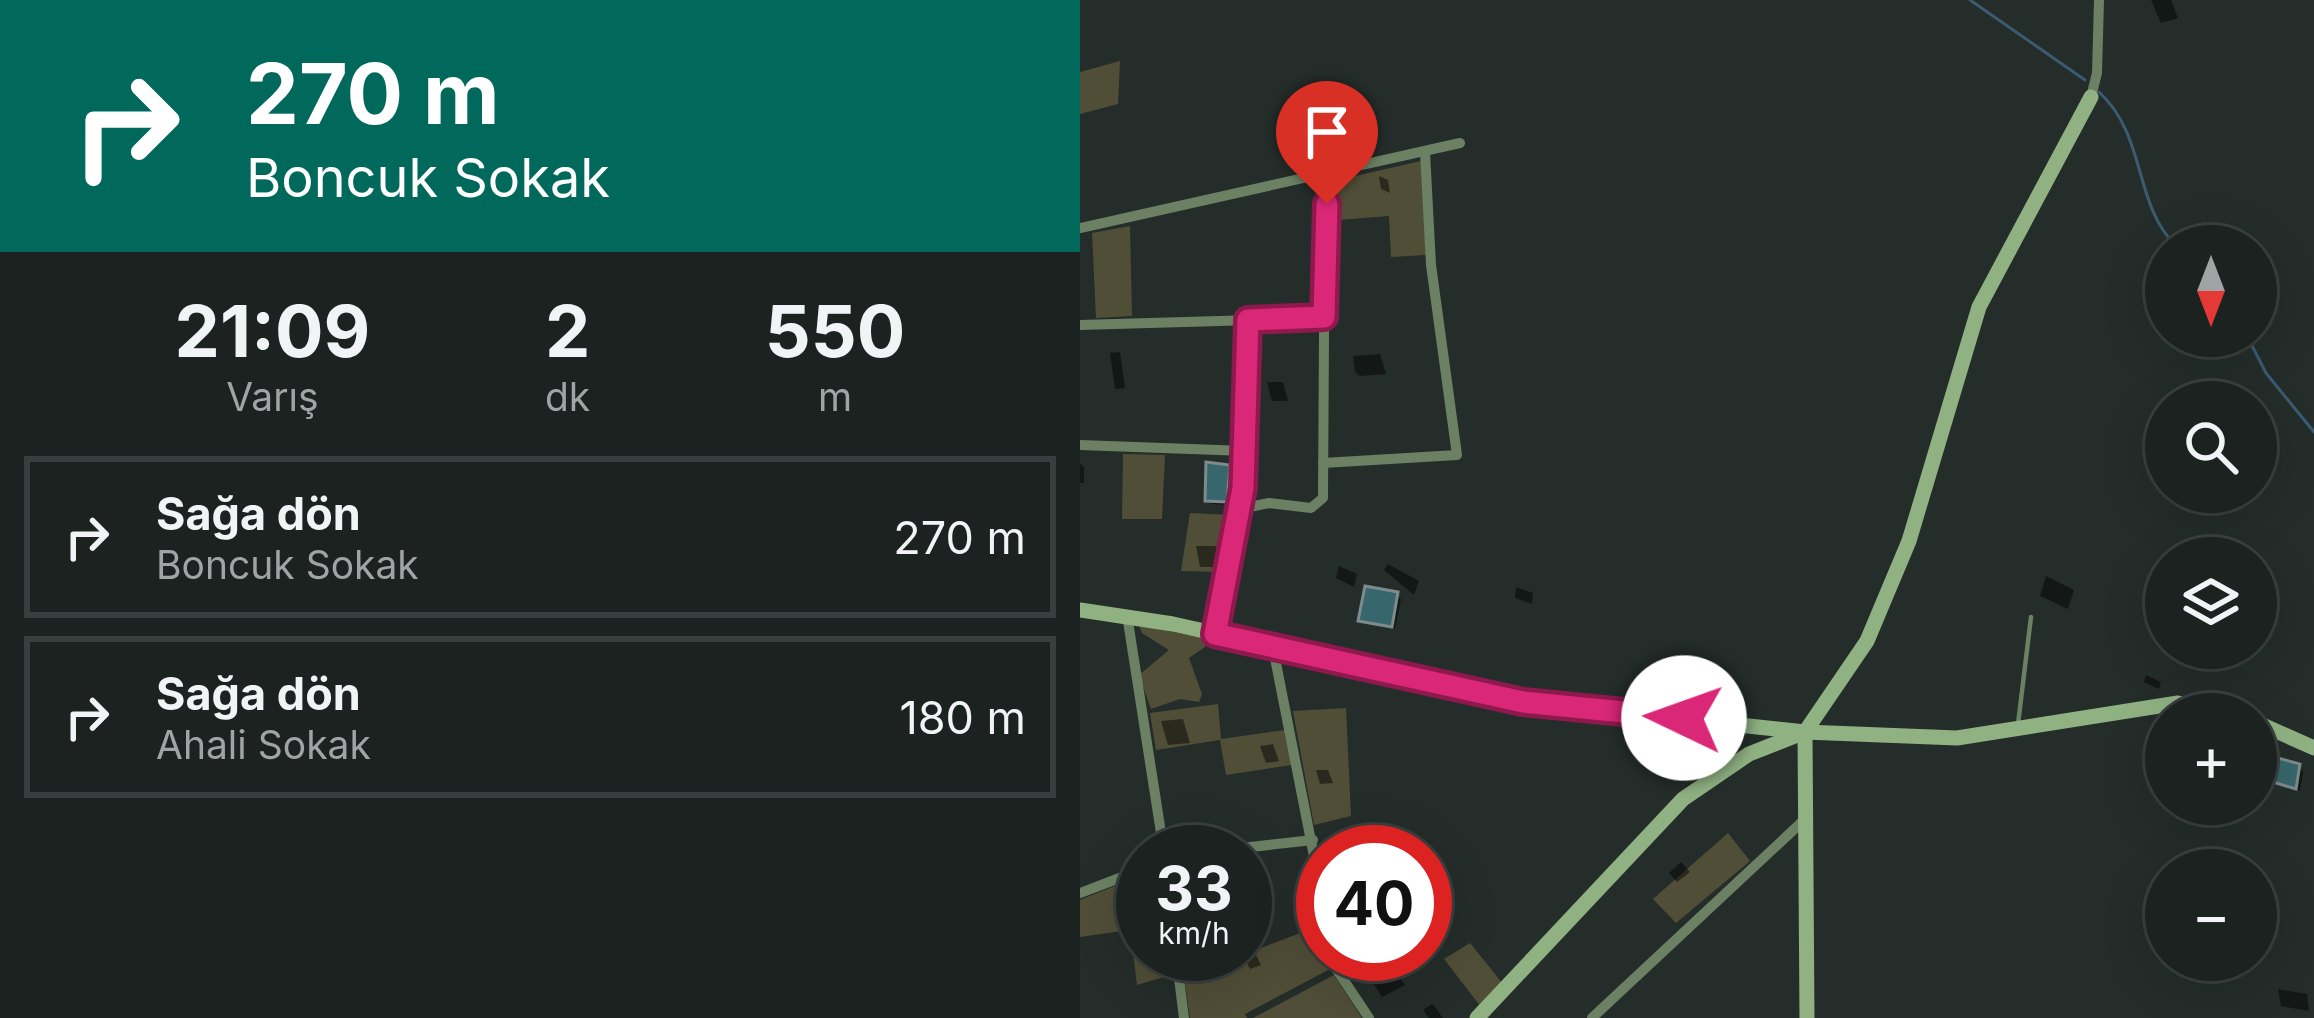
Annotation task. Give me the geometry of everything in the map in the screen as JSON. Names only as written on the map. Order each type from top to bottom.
[{"type":"street","points":[[1807,1018],[1805,732],[1886,604],[1973,320],[2091,97],[2097,74],[2099,0]]},
{"type":"street","points":[[1080,228],[1460,143]]},
{"type":"street","points":[[1323,463],[1457,454],[1431,265],[1425,152]]},
{"type":"street","points":[[1240,509],[1269,503],[1319,507],[1325,174]]},
{"type":"street","points":[[1080,325],[1324,317]]},
{"type":"street","points":[[1215,634],[1240,509],[1248,320]]},
{"type":"street","points":[[1080,445],[1246,451]]},
{"type":"street","points":[[1080,610],[1127,615],[1576,710],[1805,732],[1933,738],[2018,730],[2145,708]]},
{"type":"street","points":[[1127,615],[1160,825]]},
{"type":"street","points":[[1273,649],[1309,825]]},
{"type":"street","points":[[2277,731],[2314,748]]},
{"type":"street","points":[[1477,1018],[1683,799],[1750,754],[1805,732]]},
{"type":"street","points":[[1592,1018],[1803,821]]},
{"type":"street","points":[[1080,893],[1116,879]]},
{"type":"street","points":[[1179,981],[1184,1018]]},
{"type":"street","points":[[1344,981],[1369,1018]]},
{"type":"lane","points":[[2018,730],[2019,682],[2031,616]]},
{"type":"shaded area","points":[[1120,61],[1118,104],[1080,114],[1080,72]]},
{"type":"shaded area","points":[[1421,161],[1426,255],[1391,257],[1389,216],[1337,220],[1337,180]]},
{"type":"shaded area","points":[[1130,226],[1132,316],[1096,318],[1092,233]]},
{"type":"shaded area","points":[[1123,454],[1165,455],[1162,519],[1122,519]]},
{"type":"shaded area","points":[[1190,513],[1230,515],[1222,572],[1181,571]]},
{"type":"shaded area","points":[[1139,625],[1205,638],[1205,647],[1189,658],[1202,694],[1199,702],[1180,699],[1151,709],[1139,675],[1169,650],[1142,633]]},
{"type":"shaded area","points":[[1218,704],[1221,739],[1285,730],[1292,765],[1226,775],[1220,740],[1156,750],[1150,713]]},
{"type":"shaded area","points":[[1346,708],[1351,816],[1314,825],[1293,711]]},
{"type":"shaded area","points":[[1728,833],[1750,861],[1676,923],[1653,899]]},
{"type":"shaded area","points":[[1116,885],[1116,932],[1080,937],[1080,900]]},
{"type":"shaded area","points":[[1296,935],[1296,981],[1307,981],[1245,1014],[1247,1018],[1190,1018],[1185,981],[1272,981],[1272,944]]},
{"type":"shaded area","points":[[1470,943],[1503,984],[1481,1007],[1452,969],[1452,954]]},
{"type":"shaded area","points":[[1323,981],[1338,981],[1362,1018],[1253,1018]]},
{"type":"building","points":[[1206,462],[1230,465],[1227,502],[1205,501]]},
{"type":"building","points":[[1365,586],[1398,592],[1392,627],[1358,621]]},
{"type":"building","points":[[2277,758],[2300,764],[2296,789],[2277,783]]},
{"type":"waterway","points":[[1970,0],[2085,80]]},
{"type":"waterway","points":[[2099,92],[2125,129],[2160,225]]},
{"type":"waterway","points":[[2258,357],[2314,432]]},
{"type":"route","points":[[1327,204],[1324,317],[1248,320],[1243,488],[1215,634],[1523,702],[1605,714],[1684,718]]}]
